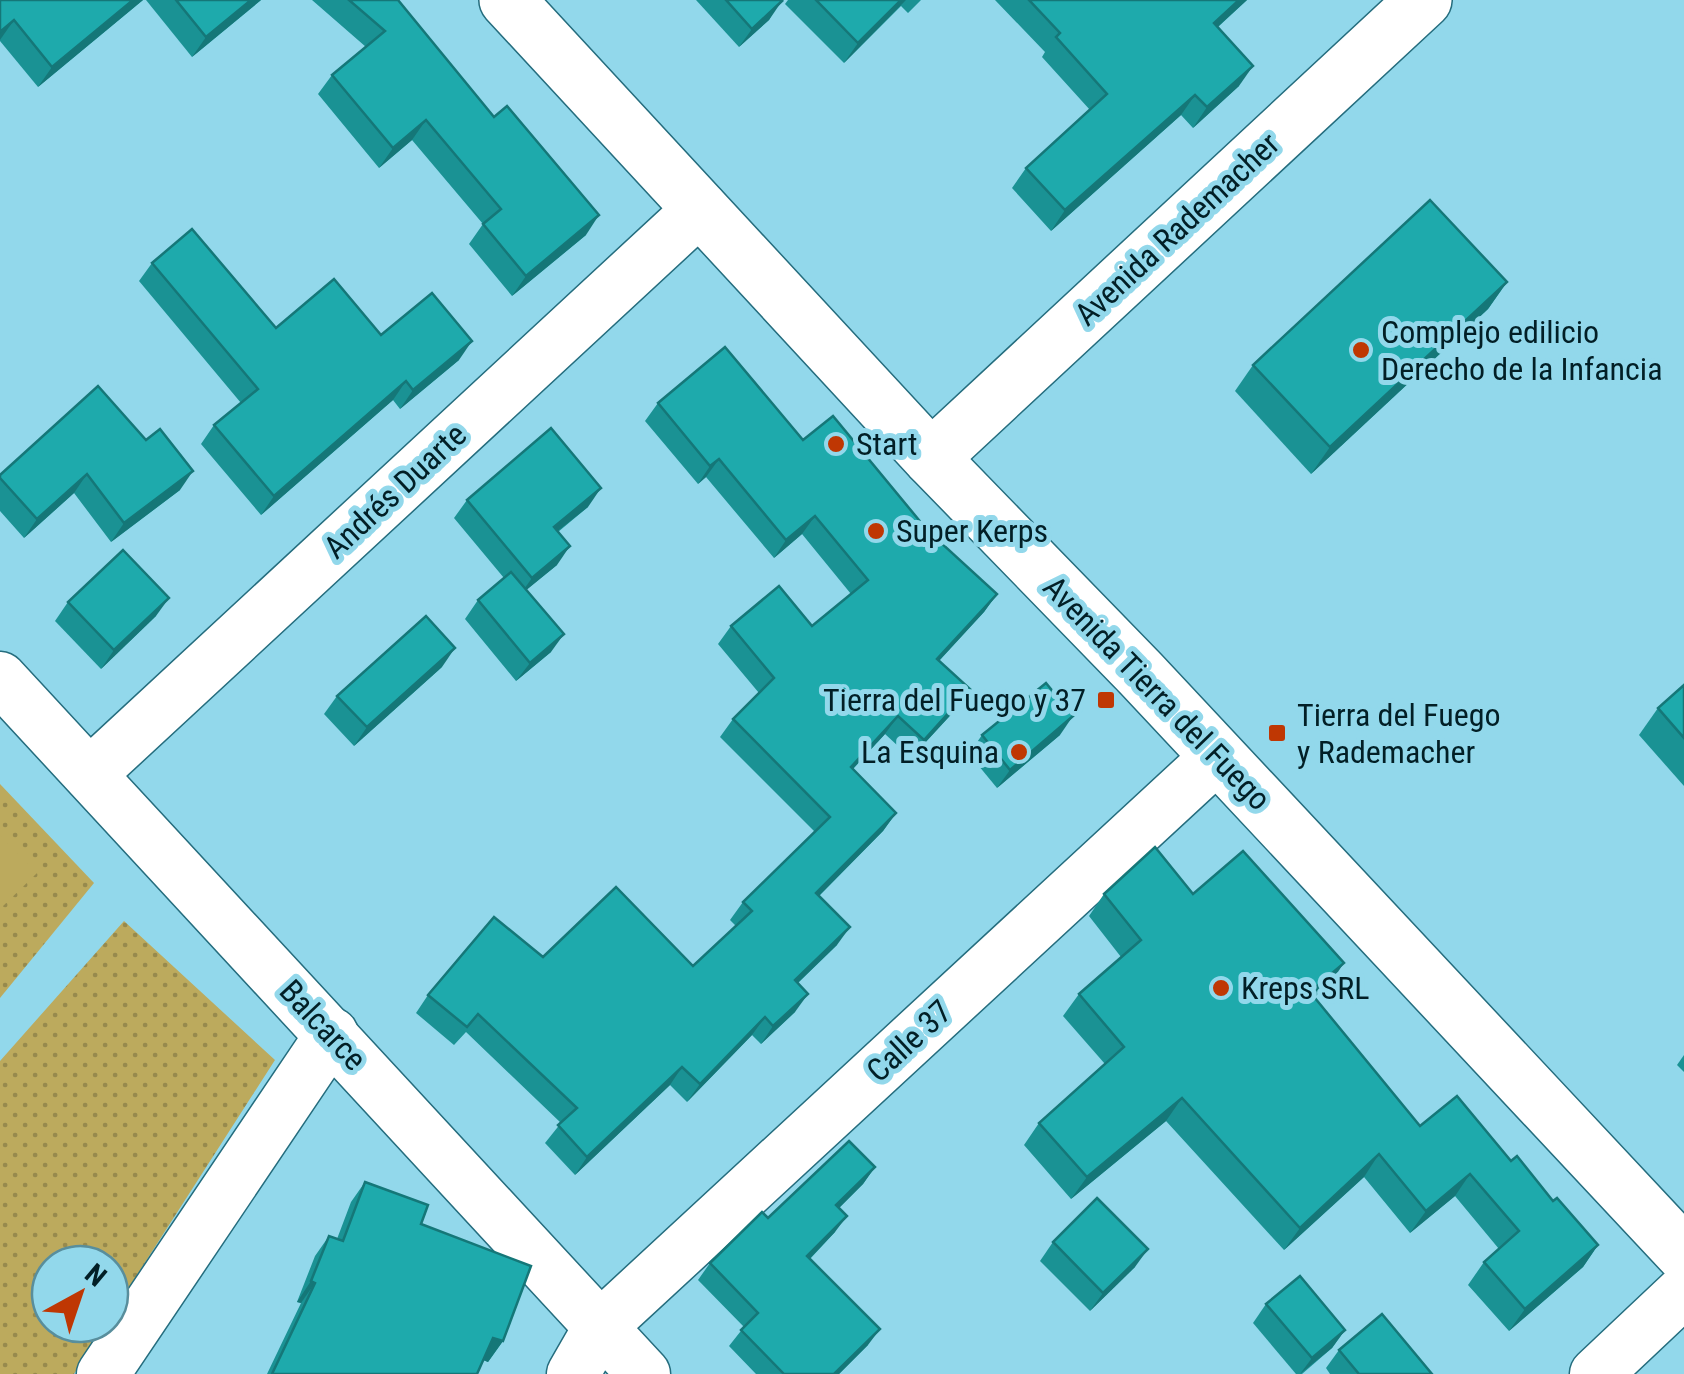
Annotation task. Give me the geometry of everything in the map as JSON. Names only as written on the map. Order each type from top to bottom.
[{"type":"main road","name":"Avenida Tierra del Fuego","points":[[506,0],[931,458],[1218,756],[1684,1254]]},
{"type":"main road","name":"Avenida Rademacher","points":[[931,458],[1424,0]]},
{"type":"street","name":"Andrés Duarte","points":[[90,774],[701,208]]},
{"type":"street","name":"Balcarce","points":[[0,678],[644,1374]]},
{"type":"street","name":"Calle 37","points":[[572,1374],[600,1326],[1218,756]]},
{"type":"street","points":[[103,1374],[332,1034]]},
{"type":"street","points":[[1596,1374],[1684,1291]]},
{"type":"shaded area","points":[[0,784],[94,883],[0,998]]},
{"type":"shaded area","points":[[0,835],[37,873],[0,909]]},
{"type":"shaded area","points":[[124,921],[275,1060],[130,1286],[130,1244],[30,1244],[30,1344],[93,1344],[74,1374],[0,1374],[0,1061]]},
{"type":"building","points":[[0,0],[133,0],[52,67],[14,20],[0,32]]},
{"type":"building","points":[[176,0],[251,0],[206,37]]},
{"type":"building","points":[[349,0],[398,0],[494,117],[507,106],[599,215],[526,276],[483,224],[501,209],[426,120],[393,148],[332,75],[385,31]]},
{"type":"building","points":[[726,0],[780,0],[782,1],[752,29]]},
{"type":"building","points":[[816,0],[901,0],[858,43]]},
{"type":"building","points":[[1029,0],[1239,0],[1214,23],[1253,66],[1207,107],[1195,95],[1065,210],[1026,168],[1107,94]]},
{"type":"building","name":"Complejo edilicio Derecho de la Infancia","points":[[1430,200],[1507,282],[1330,447],[1253,365]]},
{"type":"building","points":[[192,229],[276,328],[334,279],[381,335],[432,293],[472,341],[413,390],[406,381],[274,496],[214,425],[258,389],[152,263]]},
{"type":"building","points":[[725,347],[803,440],[833,416],[928,531],[997,594],[937,659],[970,689],[924,740],[898,716],[851,767],[896,813],[816,893],[850,927],[795,980],[808,994],[773,1026],[765,1017],[700,1084],[682,1067],[587,1157],[558,1125],[577,1108],[478,1014],[467,1027],[428,995],[494,917],[543,957],[616,887],[693,966],[752,911],[743,902],[830,817],[733,719],[774,678],[731,626],[779,586],[812,626],[868,580],[815,516],[786,540],[719,459],[710,466],[658,403]]},
{"type":"building","points":[[98,386],[146,440],[160,429],[193,471],[124,523],[87,474],[37,519],[0,475]]},
{"type":"building","points":[[551,428],[601,488],[554,527],[570,546],[532,578],[467,500]]},
{"type":"building","points":[[123,550],[169,598],[114,650],[68,602]]},
{"type":"building","points":[[511,572],[564,634],[530,663],[478,600]]},
{"type":"building","points":[[426,616],[455,648],[367,727],[337,696]]},
{"type":"building","points":[[1046,683],[1073,716],[1010,770],[982,735]]},
{"type":"building","points":[[1684,685],[1684,738],[1658,708]]},
{"type":"building","points":[[1155,847],[1193,894],[1243,851],[1344,963],[1310,992],[1420,1126],[1457,1096],[1511,1161],[1517,1156],[1553,1201],[1557,1198],[1598,1245],[1525,1309],[1484,1262],[1519,1231],[1470,1174],[1426,1211],[1379,1154],[1300,1228],[1182,1098],[1087,1177],[1039,1123],[1124,1047],[1079,994],[1141,940],[1104,894]]},
{"type":"building","points":[[849,1141],[875,1167],[836,1205],[847,1216],[807,1256],[880,1329],[834,1374],[784,1374],[741,1330],[758,1313],[710,1263],[762,1212],[768,1218]]},
{"type":"building","points":[[365,1182],[428,1205],[421,1224],[531,1266],[503,1341],[493,1338],[477,1374],[272,1374],[315,1283],[311,1281],[329,1236],[343,1241]]},
{"type":"building","points":[[1097,1198],[1148,1249],[1103,1293],[1053,1242]]},
{"type":"building","points":[[1300,1276],[1345,1330],[1312,1358],[1266,1304]]},
{"type":"building","points":[[1382,1314],[1432,1374],[1359,1374],[1339,1350]]},
{"type":"place","name":"Complejo edilicio Derecho de la Infancia","points":[[1361,350]]},
{"type":"place","name":"Start","points":[[836,444]]},
{"type":"place","name":"Super Kerps","points":[[876,531]]},
{"type":"place","name":"Tierra del Fuego y 37","points":[[1106,700]]},
{"type":"place","name":"Tierra del Fuego y Rademacher","points":[[1277,733]]},
{"type":"place","name":"La Esquina","points":[[1019,752]]},
{"type":"place","name":"Kreps SRL","points":[[1221,988]]}]
